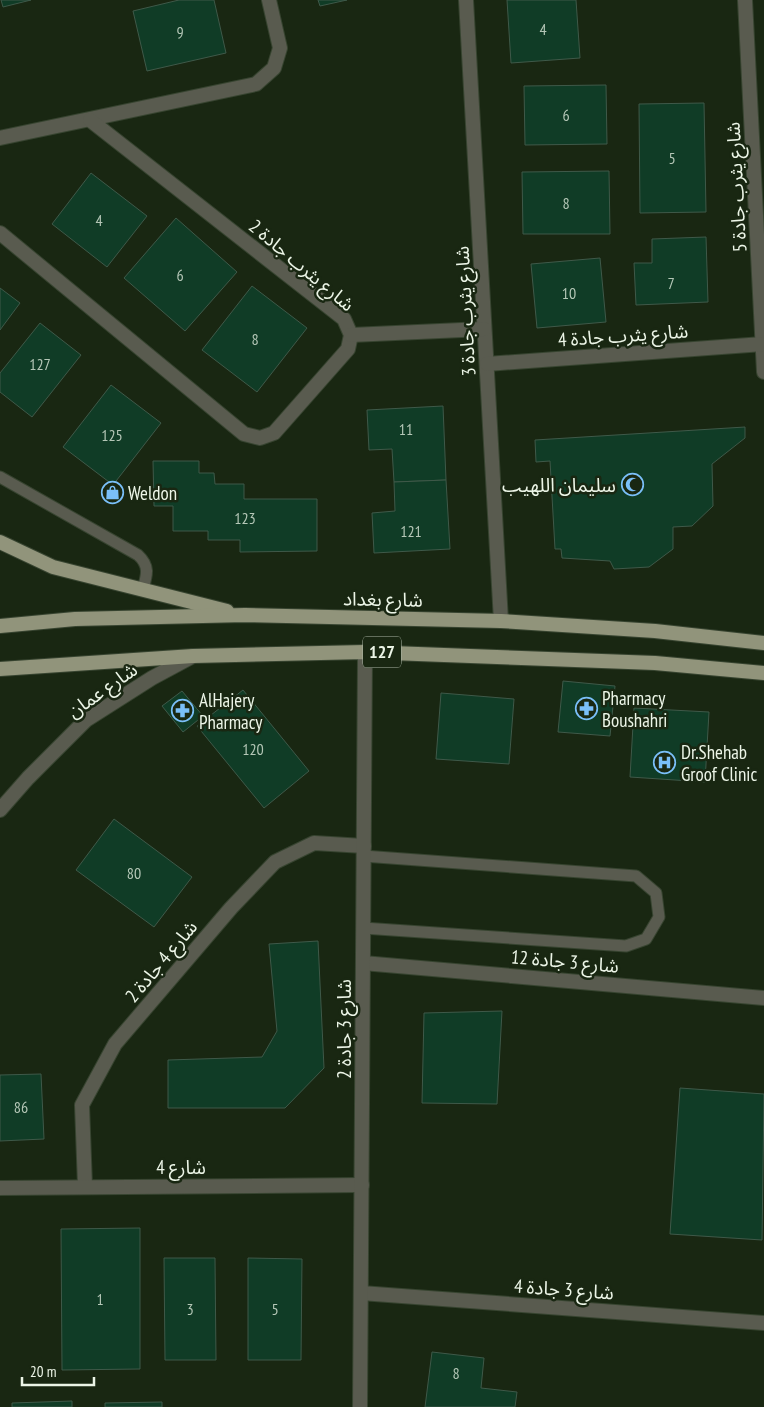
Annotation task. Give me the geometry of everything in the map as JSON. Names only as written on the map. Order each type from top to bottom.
[{"type":"main road","points":[[0,542],[52,567],[245,615]]},
{"type":"main road","name":"شارع بغداد","points":[[0,626],[74,618],[245,615],[501,621],[655,631],[764,643]]},
{"type":"main road","name":"127","points":[[0,669],[193,656],[365,652],[655,663],[764,673]]},
{"type":"street","points":[[0,138],[256,84],[274,68],[280,48],[269,0]]},
{"type":"street","name":"شارع يثرب جادة 3","points":[[466,0],[501,621]]},
{"type":"street","name":"شارع يثرب جادة 5","points":[[745,0],[758,147],[764,372]]},
{"type":"street","name":"شارع يثرب جادة 2","points":[[0,234],[244,434],[260,438],[274,434],[348,349],[351,334],[344,319],[90,120]]},
{"type":"street","points":[[351,334],[484,328]]},
{"type":"street","name":"شارع يثرب جادة 4","points":[[486,364],[762,344]]},
{"type":"street","name":"شارع 3 جادة 2","points":[[360,1407],[365,652]]},
{"type":"street","name":"شارع عمان","points":[[0,810],[28,778],[86,720],[152,678],[193,656]]},
{"type":"street","name":"شارع 4 جادة 2","points":[[85,1186],[82,1105],[115,1044],[231,908],[275,862],[314,843],[364,851]]},
{"type":"street","name":"شارع 3 جادة 12","points":[[363,963],[764,998]]},
{"type":"street","name":"شارع 4","points":[[0,1188],[362,1185]]},
{"type":"street","name":"شارع 3 جادة 4","points":[[361,1293],[764,1323]]},
{"type":"lane","points":[[0,477],[138,555],[147,568],[143,589]]},
{"type":"lane","points":[[363,928],[626,946],[646,939],[659,917],[656,893],[636,876],[364,851]]},
{"type":"building","points":[[1,0],[31,0],[3,7]]},
{"type":"building","points":[[179,0],[214,0],[226,53],[147,71],[133,11]]},
{"type":"building","points":[[318,0],[347,0],[320,6]]},
{"type":"building","points":[[507,0],[576,0],[580,58],[511,63]]},
{"type":"building","points":[[606,85],[607,144],[525,145],[524,86]]},
{"type":"building","points":[[704,103],[706,212],[640,213],[639,104]]},
{"type":"building","points":[[609,171],[610,234],[523,234],[522,172]]},
{"type":"building","points":[[91,173],[147,216],[107,267],[52,224]]},
{"type":"building","points":[[176,218],[237,272],[185,331],[124,278]]},
{"type":"building","points":[[706,237],[708,302],[636,305],[634,263],[652,263],[652,239]]},
{"type":"building","points":[[600,258],[606,322],[537,328],[531,264]]},
{"type":"building","points":[[252,286],[307,328],[257,392],[202,350]]},
{"type":"building","points":[[0,288],[20,303],[0,330]]},
{"type":"building","points":[[40,323],[81,355],[32,417],[0,392],[0,373]]},
{"type":"building","points":[[111,385],[161,423],[113,485],[63,447]]},
{"type":"building","points":[[443,406],[446,480],[394,482],[392,449],[369,450],[367,410]]},
{"type":"building","name":"سليمان اللهيب","points":[[745,427],[745,438],[712,464],[713,506],[692,526],[673,527],[673,549],[649,567],[614,569],[610,561],[562,558],[561,549],[555,549],[550,461],[536,462],[535,440]]},
{"type":"building","points":[[153,461],[199,461],[199,473],[214,473],[215,484],[244,484],[244,499],[317,499],[317,551],[240,552],[240,540],[208,540],[208,531],[173,531],[173,506],[154,506]]},
{"type":"building","points":[[446,480],[450,549],[374,553],[372,513],[395,511],[394,482]]},
{"type":"building","name":"Pharmacy Boushahri","points":[[563,681],[615,686],[610,736],[558,732]]},
{"type":"building","points":[[243,690],[309,771],[264,808],[197,726]]},
{"type":"building","name":"AlHajery Pharmacy","points":[[182,691],[203,716],[183,732],[162,706]]},
{"type":"building","points":[[441,693],[514,699],[509,764],[436,759]]},
{"type":"building","points":[[634,708],[709,712],[705,782],[630,777]]},
{"type":"building","points":[[114,819],[192,877],[154,927],[76,870]]},
{"type":"building","points":[[318,941],[324,1068],[285,1108],[168,1108],[168,1060],[262,1057],[277,1031],[269,944]]},
{"type":"building","points":[[502,1011],[497,1104],[422,1103],[424,1013]]},
{"type":"building","points":[[41,1074],[44,1139],[0,1141],[0,1075]]},
{"type":"building","points":[[680,1088],[764,1094],[762,1240],[670,1234]]},
{"type":"building","points":[[140,1228],[140,1369],[62,1370],[61,1229]]},
{"type":"building","points":[[164,1258],[215,1258],[216,1360],[165,1360]]},
{"type":"building","points":[[248,1258],[302,1259],[301,1360],[248,1360]]},
{"type":"building","points":[[432,1352],[484,1358],[481,1388],[517,1392],[515,1407],[425,1407]]},
{"type":"building","points":[[72,1401],[72,1407],[12,1407],[12,1403]]},
{"type":"building","points":[[162,1402],[162,1407],[105,1407],[105,1403]]},
{"type":"place","name":"سليمان اللهيب","points":[[632,485]]},
{"type":"place","name":"Weldon","points":[[112,493]]},
{"type":"place","name":"Pharmacy Boushahri","points":[[586,709]]},
{"type":"place","name":"AlHajery Pharmacy","points":[[183,711]]},
{"type":"place","name":"Dr.Shehab Groof Clinic","points":[[665,763]]}]
